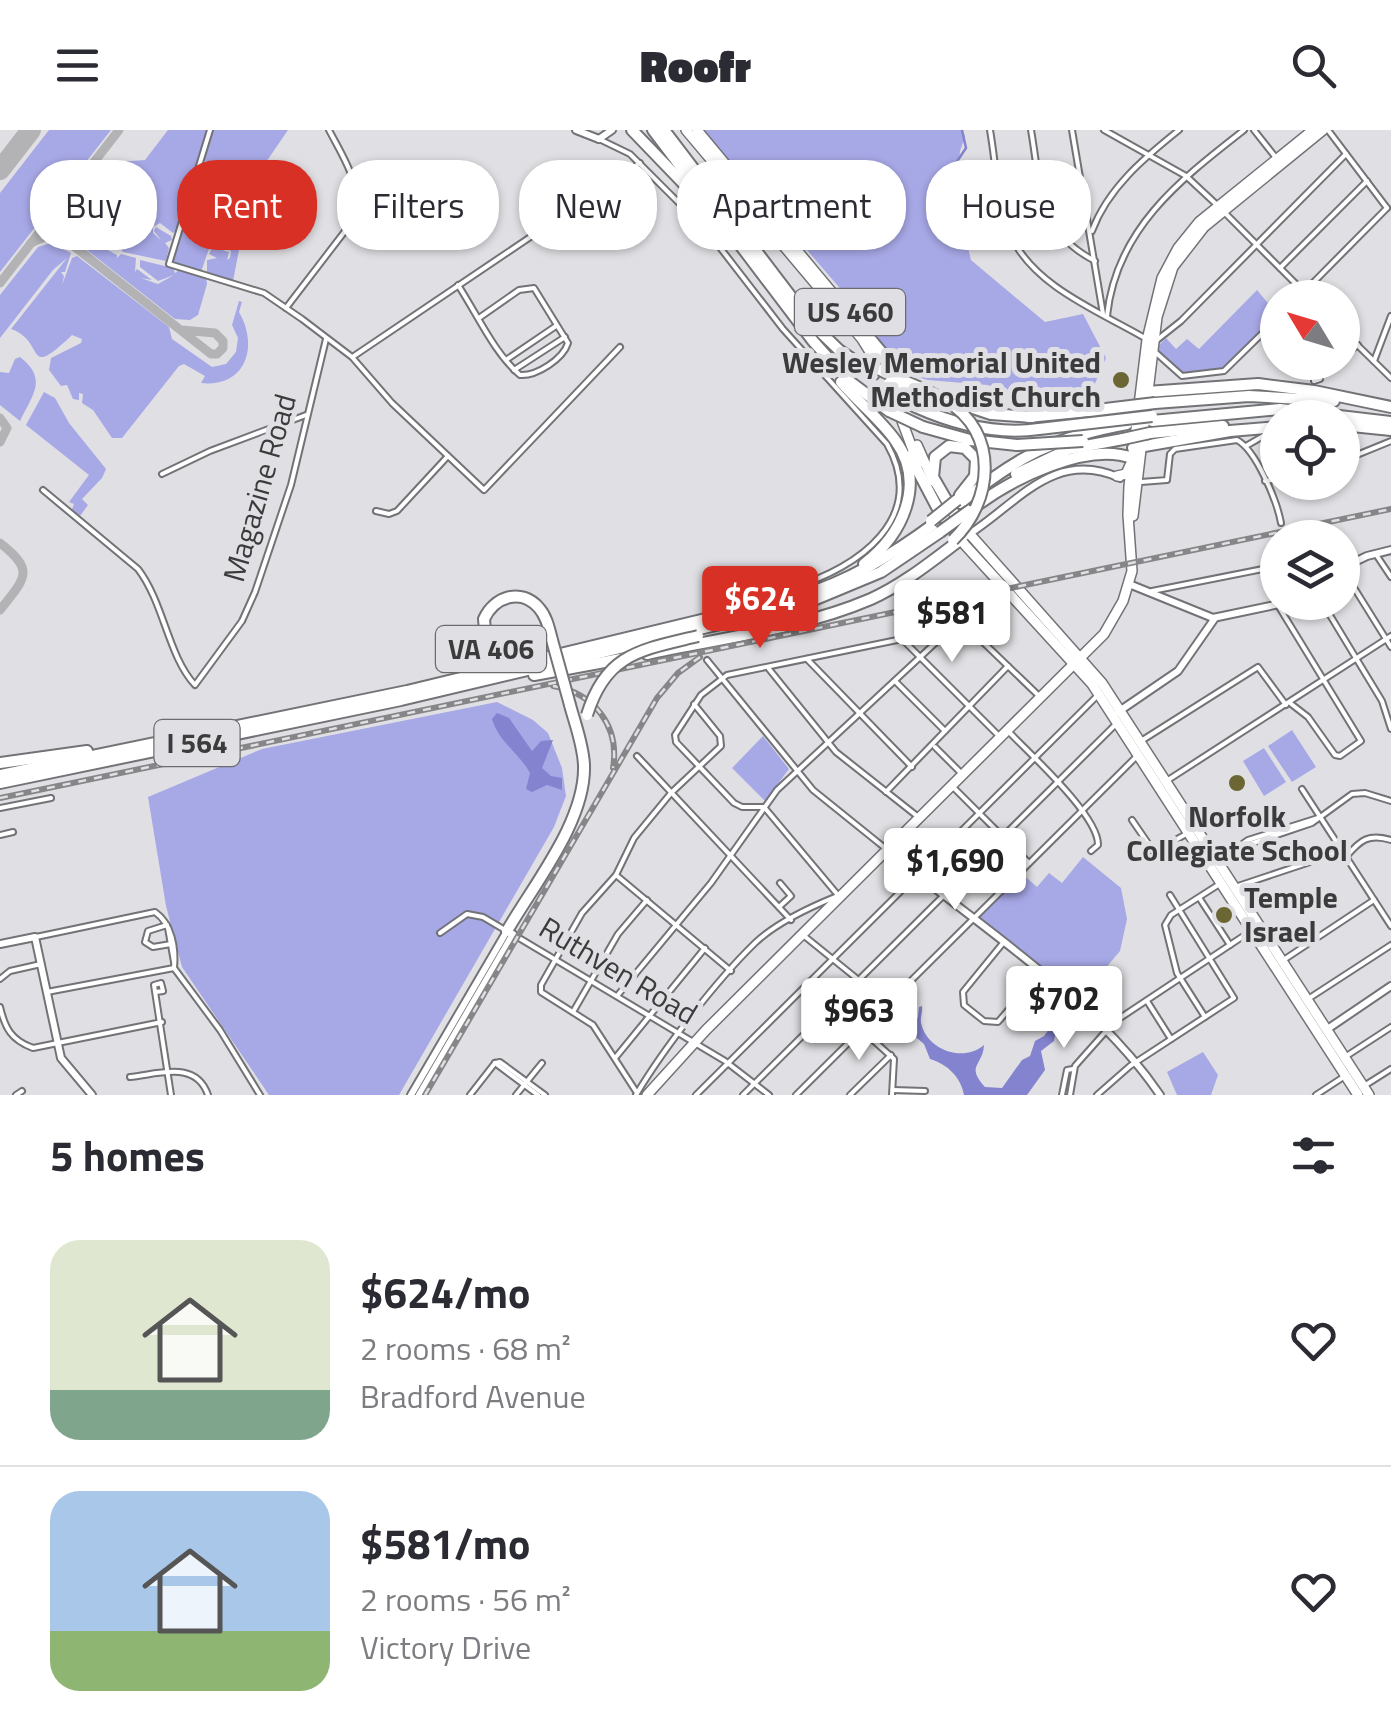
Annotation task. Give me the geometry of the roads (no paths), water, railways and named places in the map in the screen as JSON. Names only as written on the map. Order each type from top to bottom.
[{"type":"highway","points":[[632,130],[677,178]]},
{"type":"highway","points":[[652,130],[677,163]]},
{"type":"highway","points":[[664,130],[837,369],[889,411],[970,440],[1017,445],[1083,441],[1125,433]]},
{"type":"highway","points":[[398,701],[608,662],[831,613],[905,574],[959,535],[974,514],[984,489],[984,457],[978,436],[964,416],[951,404],[871,370],[784,297],[744,250]]},
{"type":"highway","points":[[784,297],[839,350],[910,394],[966,412],[1032,417],[1152,417],[1260,426]]},
{"type":"highway","points":[[784,297],[792,322],[902,452],[910,478],[908,506],[896,532],[882,549],[829,586]]},
{"type":"highway","points":[[797,306],[820,337],[882,388],[916,408],[963,424],[1021,431],[1280,409],[1391,421]]},
{"type":"highway","points":[[872,341],[897,373],[922,388],[976,410],[1032,417]]},
{"type":"highway","points":[[1144,394],[1258,384],[1314,391],[1391,409]]},
{"type":"highway","points":[[957,505],[1052,455],[1125,433],[1152,417],[1249,396],[1391,409]]},
{"type":"highway","points":[[869,412],[900,439],[957,505]]},
{"type":"highway","points":[[701,635],[796,610],[900,560],[957,505],[1029,446],[1092,415]]},
{"type":"highway","points":[[1360,427],[1391,430]]},
{"type":"highway","points":[[957,505],[1056,464],[1260,428]]},
{"type":"highway","points":[[957,505],[1045,445],[1078,432],[1125,433]]},
{"type":"highway","points":[[953,446],[972,453],[976,465],[972,481],[957,505],[959,535],[932,470],[934,457],[953,446]]},
{"type":"highway","points":[[936,526],[959,535]]},
{"type":"highway","points":[[829,586],[871,566],[936,526]]},
{"type":"highway","name":"I 564","points":[[0,776],[623,639],[792,599],[829,586]]},
{"type":"highway","points":[[0,785],[398,701],[788,608],[846,589]]},
{"type":"highway","name":"VA 406","points":[[510,933],[580,802],[583,758],[570,705],[552,640],[541,611],[524,598],[513,596],[496,602],[484,620],[482,630],[488,646],[513,660],[623,639]]},
{"type":"highway","points":[[701,635],[831,613]]},
{"type":"highway","name":"VA 406","points":[[510,933],[582,813],[590,779],[587,715],[599,685],[621,661],[645,648],[701,635]]},
{"type":"highway","name":"I 564","points":[[0,785],[398,701]]},
{"type":"highway","points":[[0,763],[250,724]]},
{"type":"main road","name":"US 460","points":[[686,130],[713,160]]},
{"type":"main road","name":"US 460","points":[[697,130],[720,160]]},
{"type":"main road","points":[[640,1094],[1079,661],[1111,622],[1130,584],[1133,566],[1130,524],[1135,451],[1152,344],[1155,297],[1167,266],[1192,231],[1313,130]]},
{"type":"main road","points":[[1220,208],[1326,130]]},
{"type":"main road","name":"US 460","points":[[790,250],[877,362],[957,505],[959,535]]},
{"type":"main road","name":"US 460","points":[[792,250],[872,341],[959,535],[1079,661],[1119,716],[1362,1092]]},
{"type":"main road","points":[[1117,476],[1126,474],[1135,451]]},
{"type":"main road","points":[[1111,622],[1121,615],[1129,616]]},
{"type":"main road","name":"US 460","points":[[1079,661],[1099,694],[1119,716]]},
{"type":"street","points":[[210,130],[169,264],[264,293],[286,308],[352,357],[392,403],[484,490],[620,347]]},
{"type":"street","points":[[286,308],[352,222],[358,207],[359,194],[329,130]]},
{"type":"street","points":[[576,130],[600,134],[636,160]]},
{"type":"street","points":[[600,134],[612,130]]},
{"type":"street","points":[[990,130],[995,160]]},
{"type":"street","points":[[1031,130],[1036,160]]},
{"type":"street","points":[[1072,130],[1077,160]]},
{"type":"street","points":[[1104,130],[1186,176],[1293,280]]},
{"type":"street","points":[[1105,315],[1091,235],[1114,193],[1148,154],[1178,130]]},
{"type":"street","points":[[1105,315],[1128,246],[1149,213],[1186,176],[1244,130]]},
{"type":"street","points":[[1254,130],[1277,159]]},
{"type":"street","points":[[1315,280],[1389,208],[1326,130]]},
{"type":"street","points":[[1152,344],[1171,330],[1346,154]]},
{"type":"street","points":[[657,180],[708,232],[782,329],[887,444],[896,459],[900,500],[882,533],[852,562],[794,586]]},
{"type":"street","points":[[1280,268],[1366,181]]},
{"type":"street","points":[[352,357],[519,244]]},
{"type":"street","points":[[1021,250],[1045,278],[1152,344],[1182,376],[1220,373],[1260,335]]},
{"type":"street","points":[[1078,250],[1095,261]]},
{"type":"street","points":[[458,285],[479,318],[506,360],[514,370],[526,376],[561,356],[568,343],[534,288],[519,290],[479,318]]},
{"type":"street","points":[[1374,361],[1391,316]]},
{"type":"street","points":[[506,360],[558,325]]},
{"type":"street","points":[[514,370],[565,337]]},
{"type":"street","name":"Magazine Road","points":[[44,490],[138,568],[149,583],[184,671],[196,685],[242,622],[255,592],[290,485],[326,339]]},
{"type":"street","points":[[1360,347],[1391,378]]},
{"type":"street","points":[[162,474],[210,451],[306,415]]},
{"type":"street","points":[[1246,446],[1260,438]]},
{"type":"street","points":[[959,535],[1062,470],[1087,467],[1133,481],[1167,480],[1170,454],[1175,448],[1234,439],[1246,446],[1260,472]]},
{"type":"street","points":[[1360,454],[1391,441]]},
{"type":"street","points":[[376,511],[397,512],[448,456]]},
{"type":"street","points":[[1360,560],[1391,550]]},
{"type":"street","points":[[1376,553],[1391,577]]},
{"type":"street","points":[[1148,592],[1260,569]]},
{"type":"street","points":[[1130,584],[1215,618],[1260,609]]},
{"type":"street","points":[[1360,595],[1391,647]]},
{"type":"street","points":[[743,1095],[1004,838],[1119,716],[1174,674],[1215,618]]},
{"type":"street","points":[[617,996],[677,925],[764,807],[960,620],[1041,698]]},
{"type":"street","points":[[796,1095],[1082,812],[1137,747],[1258,667],[1288,704],[1308,717],[1337,756],[1360,742],[1287,620]]},
{"type":"street","points":[[1333,620],[1382,701],[1391,729]]},
{"type":"street","points":[[1163,784],[1389,638]]},
{"type":"street","points":[[764,807],[734,803],[676,742],[675,735],[694,704],[720,678],[902,639],[968,705],[1059,782],[1098,837],[1098,845],[1092,850]]},
{"type":"street","points":[[807,659],[912,766]]},
{"type":"street","points":[[707,660],[812,790],[1106,1029],[1160,1095]]},
{"type":"street","points":[[886,792],[1008,666]]},
{"type":"street","points":[[768,667],[830,744],[920,819]]},
{"type":"street","points":[[896,682],[945,731]]},
{"type":"street","points":[[696,1095],[1099,694]]},
{"type":"street","points":[[694,704],[722,744],[671,793],[634,838],[616,875],[582,914],[541,985],[541,992],[600,1032],[640,1094],[680,1034],[755,944],[791,920],[840,898]]},
{"type":"street","points":[[933,746],[964,776]]},
{"type":"street","points":[[638,756],[791,920]]},
{"type":"street","points":[[953,787],[1029,863]]},
{"type":"street","points":[[1302,789],[1390,923]]},
{"type":"street","points":[[1214,863],[1245,842],[1321,818],[1352,794],[1365,793],[1388,801]]},
{"type":"street","points":[[0,808],[51,798]]},
{"type":"street","points":[[764,807],[840,898]]},
{"type":"street","points":[[1132,820],[1156,852],[1192,830]]},
{"type":"street","points":[[0,835],[14,832]]},
{"type":"street","points":[[1205,1017],[1179,978],[1165,925],[1180,910],[1228,883],[1344,854],[1366,838],[1379,836],[1391,840]]},
{"type":"street","points":[[616,875],[732,970]]},
{"type":"street","points":[[779,907],[791,896],[780,883]]},
{"type":"street","points":[[1097,1095],[1136,1062],[1234,996],[1170,895]]},
{"type":"street","points":[[1200,897],[1230,946]]},
{"type":"street","points":[[572,1012],[618,934],[646,900]]},
{"type":"street","points":[[1282,965],[1374,900]]},
{"type":"street","points":[[0,944],[151,912],[161,916],[167,926],[174,965],[220,1030],[257,1094]]},
{"type":"street","name":"Ruthven Road","points":[[440,934],[467,914],[483,918],[695,1042],[769,1095]]},
{"type":"street","points":[[167,926],[150,930],[144,939],[153,948],[171,944]]},
{"type":"street","points":[[1070,1095],[1074,1069],[1106,1029],[1256,928]]},
{"type":"street","name":"VA 406","points":[[415,1095],[510,933]]},
{"type":"street","points":[[803,935],[887,1004]]},
{"type":"street","points":[[35,937],[61,1058],[92,1095]]},
{"type":"street","points":[[1003,943],[964,992],[964,1006],[984,1020],[998,1022],[1040,973]]},
{"type":"street","points":[[1304,1002],[1391,945]]},
{"type":"street","points":[[615,1058],[705,948]]},
{"type":"street","points":[[0,979],[10,971],[41,964]]},
{"type":"street","points":[[47,992],[174,965]]},
{"type":"street","points":[[1323,1032],[1391,986]]},
{"type":"street","points":[[156,992],[171,1095]]},
{"type":"street","points":[[1146,1000],[1171,1039]]},
{"type":"street","points":[[0,1006],[9,1033],[19,1043],[33,1048],[162,1022]]},
{"type":"street","points":[[1340,1059],[1391,1027]]},
{"type":"street","points":[[862,1030],[891,1054],[896,1067],[893,1093],[925,1091]]},
{"type":"street","points":[[850,1095],[891,1054]]},
{"type":"street","points":[[470,1095],[495,1063],[545,1095]]},
{"type":"street","points":[[516,1095],[542,1063]]},
{"type":"street","points":[[1062,1095],[1068,1070],[1074,1069]]},
{"type":"street","points":[[1362,1092],[1391,1069]]},
{"type":"street","points":[[130,1077],[192,1073],[204,1082],[208,1095]]},
{"type":"street","points":[[1316,1095],[1350,1074]]},
{"type":"street","points":[[525,1082],[538,1095]]},
{"type":"street","points":[[16,1095],[22,1091]]},
{"type":"waterway","points":[[958,160],[966,148],[962,130]]},
{"type":"railway","points":[[0,798],[1391,509]]},
{"type":"railway","points":[[425,1095],[657,698],[678,673],[700,657]]},
{"type":"railway","points":[[553,686],[581,696],[601,714],[612,738],[613,768]]},
{"type":"place","name":"Wesley Memorial United Methodist Church","points":[[1121,380]]},
{"type":"place","name":"Norfolk Collegiate School","points":[[1237,783]]},
{"type":"place","name":"Temple Israel","points":[[1224,915]]}]
